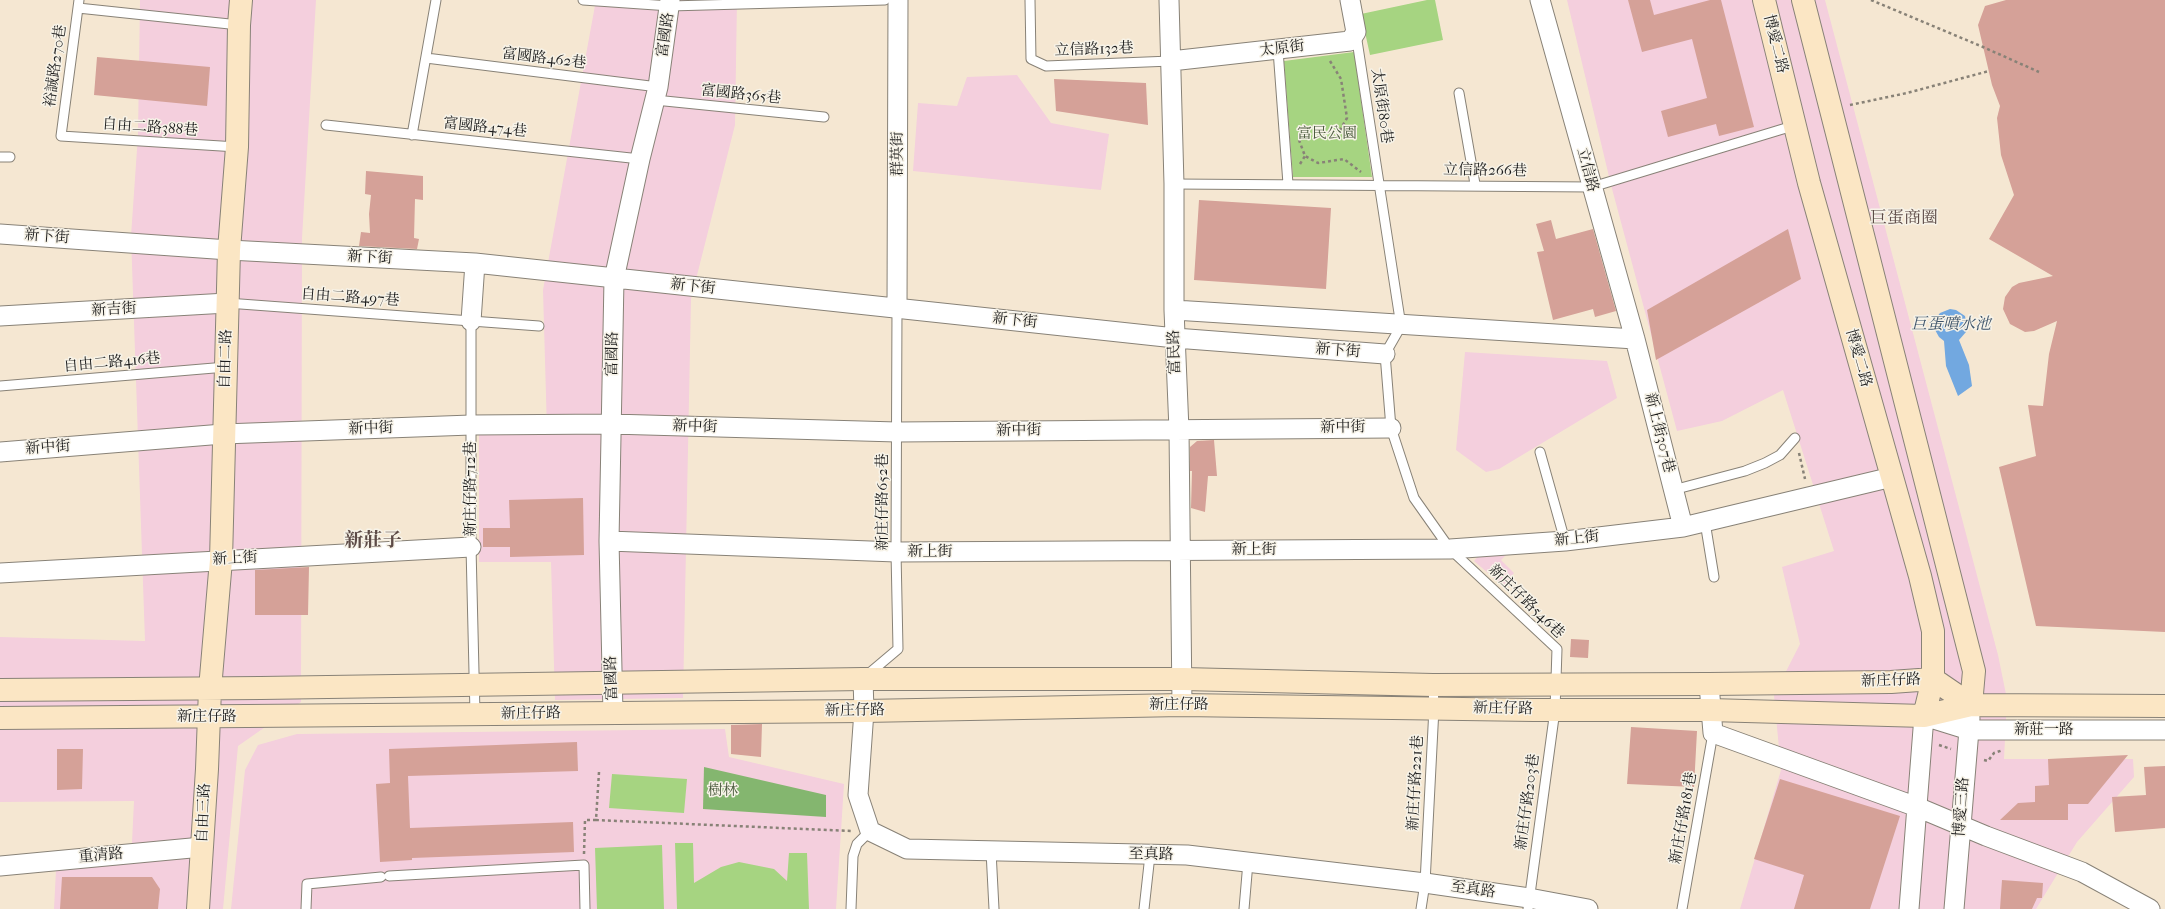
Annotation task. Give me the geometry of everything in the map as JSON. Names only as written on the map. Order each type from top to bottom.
[{"type":"street","name":"自由二路","points":[[209,717],[221,560],[227,304],[229,250],[237,147],[239,25],[241,0]]},
{"type":"street","name":"群英街","points":[[897,308],[898,0]]},
{"type":"street","name":"富民路","points":[[1169,0],[1172,61],[1174,310],[1181,551],[1182,704]]},
{"type":"street","points":[[1350,0],[1356,32]]},
{"type":"street","name":"立信路","points":[[1540,0],[1635,340]]},
{"type":"street","name":"博愛二路","points":[[1764,0],[1796,125],[1809,183],[1920,576],[1933,631],[1933,679],[1924,716]]},
{"type":"street","points":[[1802,0],[1974,671],[1971,705]]},
{"type":"street","name":"富國路","points":[[614,713],[609,541],[614,279],[640,159],[657,94],[670,3]]},
{"type":"street","name":"太原街","points":[[1172,61],[1350,41],[1356,32]]},
{"type":"street","name":"新下街","points":[[0,234],[229,250],[475,263],[1175,338],[1385,354]]},
{"type":"street","name":"新庄仔路712巷","points":[[471,321],[475,263]]},
{"type":"street","name":"新吉街","points":[[0,316],[227,304]]},
{"type":"street","name":"新下街","points":[[1174,310],[1401,326],[1635,340]]},
{"type":"street","name":"新上街307巷","points":[[1635,340],[1683,528]]},
{"type":"street","name":"新中街","points":[[0,452],[223,434],[471,425],[611,424],[897,432],[1390,428]]},
{"type":"street","name":"新上街","points":[[609,541],[896,552],[1450,549],[1565,541],[1683,528],[1892,477]]},
{"type":"street","name":"新上街","points":[[0,573],[471,547]]},
{"type":"street","points":[[863,679],[864,711],[858,795],[870,831]]},
{"type":"street","name":"新庄仔路","points":[[0,690],[210,689],[863,679],[1183,679],[1433,685],[1556,685],[1709,684],[1933,679],[1971,705]]},
{"type":"street","points":[[1709,684],[1713,733],[1917,807],[2082,872],[2150,909]]},
{"type":"street","name":"新庄仔路","points":[[0,718],[864,711],[1182,704],[1555,710],[1710,710],[1924,716],[1971,705]]},
{"type":"street","name":"新莊一路","points":[[1971,705],[2165,706]]},
{"type":"street","name":"博愛三路","points":[[1954,909],[1971,705]]},
{"type":"street","points":[[1909,909],[1924,716]]},
{"type":"street","name":"新莊一路","points":[[1924,716],[1969,730],[2165,730]]},
{"type":"street","name":"自由三路","points":[[198,909],[209,717]]},
{"type":"street","name":"至真路","points":[[870,831],[907,849],[1187,855],[1425,883],[1528,903],[1588,909]]},
{"type":"street","name":"重清路","points":[[0,866],[202,847]]},
{"type":"lane","points":[[412,134],[436,0]]},
{"type":"lane","points":[[582,0],[670,3],[885,0]]},
{"type":"lane","name":"立信路132巷","points":[[1030,0],[1031,59],[1046,66],[1172,61]]},
{"type":"lane","points":[[79,4],[239,25]]},
{"type":"lane","name":"裕誠路270巷","points":[[61,136],[79,4]]},
{"type":"lane","name":"太原街80巷","points":[[1356,32],[1378,184],[1401,326]]},
{"type":"lane","points":[[1278,50],[1288,184]]},
{"type":"lane","name":"富國路462巷","points":[[426,58],[657,94]]},
{"type":"lane","points":[[1459,93],[1475,184]]},
{"type":"lane","name":"富國路365巷","points":[[657,94],[824,117]]},
{"type":"lane","name":"富國路474巷","points":[[326,125],[640,159]]},
{"type":"lane","name":"立信路266巷","points":[[1174,184],[1475,184],[1592,187],[1796,125]]},
{"type":"lane","name":"自由二路388巷","points":[[61,136],[237,147]]},
{"type":"lane","points":[[0,157],[10,157]]},
{"type":"lane","name":"自由二路497巷","points":[[227,304],[539,326]]},
{"type":"lane","name":"新庄仔路652巷","points":[[863,679],[898,650],[896,552],[897,308]]},
{"type":"lane","name":"新庄仔路712巷","points":[[471,321],[471,547],[476,714]]},
{"type":"lane","points":[[1385,354],[1401,326]]},
{"type":"lane","name":"新庄仔路546巷","points":[[1385,354],[1390,428],[1414,498],[1450,549],[1557,649],[1555,710]]},
{"type":"lane","name":"自由二路416巷","points":[[0,386],[226,367]]},
{"type":"lane","points":[[1673,490],[1745,471],[1765,463],[1780,454],[1795,438]]},
{"type":"lane","points":[[1540,452],[1565,541]]},
{"type":"lane","points":[[1705,522],[1714,577]]},
{"type":"lane","name":"新庄仔路221巷","points":[[1421,909],[1425,883],[1434,708],[1433,685]]},
{"type":"lane","name":"新庄仔路203巷","points":[[1528,903],[1555,710]]},
{"type":"lane","name":"新庄仔路181巷","points":[[1682,909],[1713,733]]},
{"type":"lane","points":[[851,909],[853,856],[857,844],[870,831]]},
{"type":"lane","points":[[991,851],[994,909]]},
{"type":"lane","points":[[1144,909],[1150,855]]},
{"type":"lane","points":[[1244,909],[1248,862]]},
{"type":"lane","points":[[306,909],[307,884],[385,876],[584,865],[585,909]]},
{"type":"path","points":[[1871,0],[2039,72]]},
{"type":"path","points":[[1322,61],[1329,60],[1341,78],[1347,118],[1340,130]]},
{"type":"path","points":[[1849,105],[1907,93],[1989,71]]},
{"type":"path","points":[[1297,135],[1305,156],[1318,162],[1344,159],[1378,184]]},
{"type":"path","points":[[1795,438],[1810,497]]},
{"type":"path","points":[[596,820],[599,772]]},
{"type":"path","points":[[584,865],[584,820],[870,831]]},
{"type":"shaded area","points":[[140,0],[316,0],[302,238],[301,702],[238,746],[223,909],[54,909],[56,870],[131,863],[134,801],[0,802],[0,637],[145,641],[131,236],[138,135]]},
{"type":"shaded area","points":[[596,0],[737,0],[735,125],[691,299],[683,698],[555,700],[551,562],[479,562],[479,432],[547,431],[543,290]]},
{"type":"shaded area","points":[[1567,0],[1825,0],[1998,655],[2007,699],[2004,759],[2133,759],[2134,777],[2077,842],[2036,909],[1740,909],[1781,770],[1774,695],[1800,644],[1782,567],[1834,551],[1783,390],[1722,421],[1677,431],[1611,185]]},
{"type":"shaded area","points":[[1017,75],[1051,123],[1109,134],[1101,190],[913,171],[918,103],[957,106],[967,77]]},
{"type":"shaded area","points":[[1465,352],[1607,361],[1617,398],[1499,469],[1486,472],[1456,450]]},
{"type":"shaded area","points":[[1482,552],[1509,552],[1501,560],[1514,573],[1503,586],[1474,561]]},
{"type":"shaded area","points":[[725,729],[729,757],[844,784],[836,909],[231,909],[245,770],[258,745],[297,734]]},
{"type":"green space","points":[[1427,0],[1435,0],[1443,40],[1370,55],[1361,14]]},
{"type":"green space","name":"富民公園","points":[[1354,52],[1372,177],[1293,177],[1284,61]]},
{"type":"green space","name":"樹林","points":[[704,767],[826,795],[826,817],[703,809]]},
{"type":"green space","points":[[612,774],[687,779],[684,813],[609,808]]},
{"type":"green space","points":[[675,843],[693,843],[694,883],[721,867],[739,862],[774,869],[787,881],[789,853],[807,853],[809,909],[677,909]]},
{"type":"green space","points":[[662,845],[664,909],[597,909],[595,848]]},
{"type":"water","name":"巨蛋噴水池","points":[[1950,309],[1956,310],[1965,316],[1967,327],[1966,332],[1959,340],[1969,365],[1972,386],[1958,396],[1946,366],[1944,341],[1939,337],[1934,328],[1937,317],[1940,313]]},
{"type":"building","points":[[1628,0],[1650,0],[1654,15],[1710,0],[1721,0],[1754,127],[1719,136],[1716,124],[1668,137],[1661,111],[1707,98],[1692,39],[1642,52]]},
{"type":"building","points":[[2006,0],[2165,0],[2165,632],[2036,626],[1999,467],[2036,456],[2028,405],[2043,406],[2049,354],[2057,321],[2034,331],[2025,332],[2010,324],[2003,309],[2005,297],[2012,287],[2019,283],[2053,276],[1989,239],[2014,195],[2001,155],[1997,118],[2000,106],[1992,85],[1978,25],[1985,6]]},
{"type":"building","points":[[97,57],[210,67],[207,106],[94,95]]},
{"type":"building","points":[[1054,79],[1146,83],[1148,125],[1056,111]]},
{"type":"building","points":[[366,171],[423,176],[423,200],[415,199],[414,238],[419,239],[417,249],[359,246],[361,232],[370,233],[369,214],[371,195],[365,194]]},
{"type":"building","points":[[1199,200],[1331,208],[1326,289],[1194,280]]},
{"type":"building","points":[[1551,220],[1556,239],[1593,229],[1616,311],[1595,317],[1593,309],[1553,320],[1537,252],[1544,251],[1536,224]]},
{"type":"building","points":[[1788,229],[1801,279],[1656,360],[1647,310]]},
{"type":"building","points":[[1214,440],[1217,476],[1208,476],[1205,512],[1191,508],[1192,471],[1190,471],[1190,447],[1197,441]]},
{"type":"building","points":[[583,498],[584,555],[510,557],[510,547],[483,547],[483,528],[510,528],[509,500]]},
{"type":"building","points":[[309,567],[308,615],[255,615],[255,570]]},
{"type":"building","points":[[1571,639],[1589,640],[1588,658],[1570,657]]},
{"type":"building","points":[[762,724],[761,757],[731,754],[731,725]]},
{"type":"building","points":[[1631,727],[1697,731],[1694,787],[1627,784]]},
{"type":"building","points":[[577,742],[578,771],[408,776],[410,828],[573,822],[574,852],[412,858],[412,860],[380,862],[376,784],[390,783],[389,749]]},
{"type":"building","points":[[57,749],[83,749],[82,789],[57,790]]},
{"type":"building","points":[[2128,755],[2088,804],[2068,804],[2068,820],[2000,820],[2018,803],[2035,802],[2035,786],[2049,785],[2048,759]]},
{"type":"building","points":[[2165,766],[2165,828],[2115,832],[2112,797],[2146,795],[2144,767]]},
{"type":"building","points":[[1780,779],[1900,816],[1870,909],[1794,909],[1804,875],[1754,859]]},
{"type":"building","points":[[62,877],[152,877],[160,889],[158,909],[60,909]]},
{"type":"building","points":[[2002,880],[2043,883],[2042,898],[2037,898],[2032,909],[2000,909]]},
{"type":"district","name":"巨蛋商圈","points":[[1904,219]]},
{"type":"district","name":"新莊子","points":[[373,541]]}]
